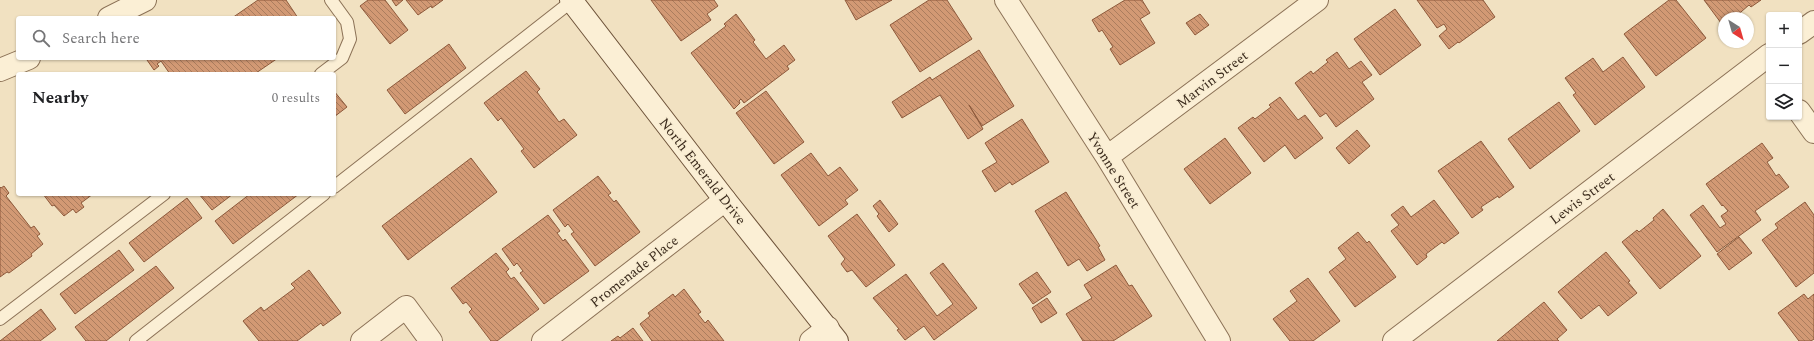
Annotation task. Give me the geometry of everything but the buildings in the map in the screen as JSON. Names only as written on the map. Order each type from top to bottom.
[{"type":"street","points":[[113,16],[146,0]]},
{"type":"street","name":"Yvonne Street","points":[[1006,0],[1107,157],[1219,341]]},
{"type":"street","name":"Marvin Street","points":[[1107,157],[1317,0]]},
{"type":"street","name":"North Emerald Drive","points":[[571,1],[725,200],[826,337]]},
{"type":"street","points":[[1802,31],[1814,22]]},
{"type":"street","points":[[0,70],[24,60]]},
{"type":"street","name":"Lewis Street","points":[[1394,341],[1766,62]]},
{"type":"street","points":[[1802,115],[1814,132]]},
{"type":"street","name":"Promenade Place","points":[[543,341],[725,200]]},
{"type":"street","points":[[362,341],[406,307],[431,341]]},
{"type":"lane","points":[[324,72],[342,58],[350,39],[347,22],[331,0]]},
{"type":"lane","points":[[336,184],[571,1]]},
{"type":"lane","points":[[0,319],[161,196]]},
{"type":"lane","points":[[136,341],[321,196]]}]
